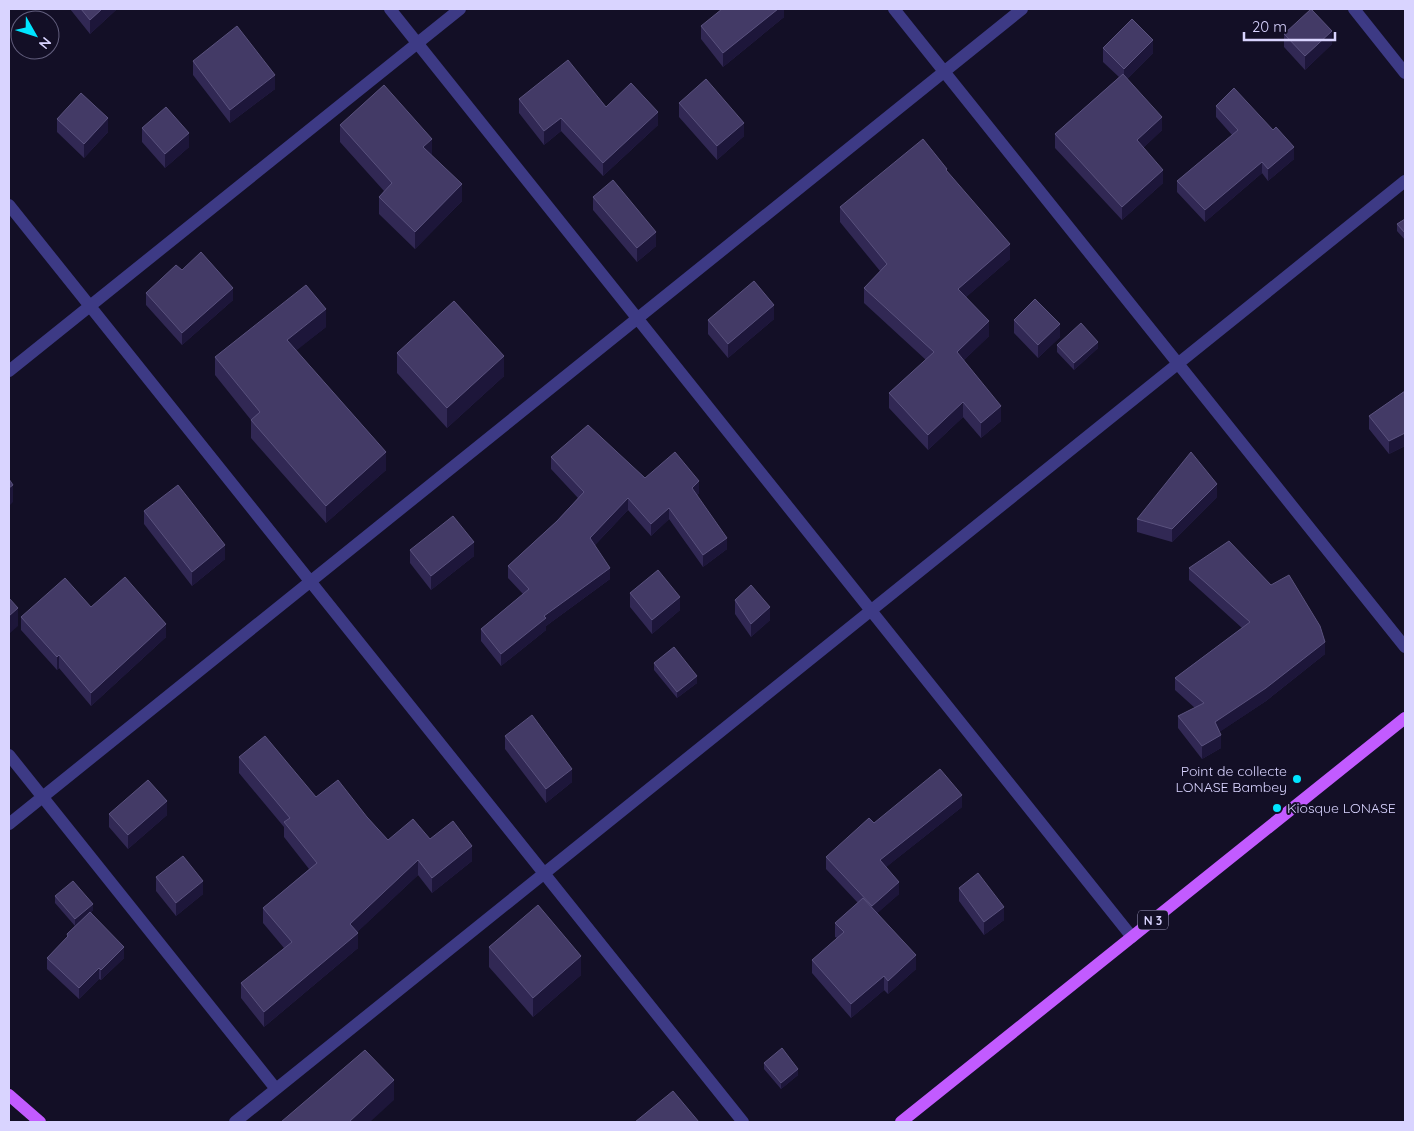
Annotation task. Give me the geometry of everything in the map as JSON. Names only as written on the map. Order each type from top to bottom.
[{"type":"main road","name":"N 3","points":[[901,1122],[1405,718]]},
{"type":"main road","points":[[9,1095],[40,1122]]},
{"type":"street","points":[[390,9],[1132,937]]},
{"type":"street","points":[[9,372],[460,9]]},
{"type":"street","points":[[894,9],[1405,647]]},
{"type":"street","points":[[9,824],[1022,9]]},
{"type":"street","points":[[1354,9],[1405,73]]},
{"type":"street","points":[[234,1122],[1405,181]]},
{"type":"street","points":[[9,205],[743,1122]]},
{"type":"street","points":[[9,755],[276,1089]]},
{"type":"building","points":[[81,9],[102,9],[90,20]]},
{"type":"building","points":[[722,9],[778,9],[723,53],[701,26]]},
{"type":"building","points":[[1311,9],[1332,31],[1305,56],[1284,34]]},
{"type":"building","points":[[1132,19],[1153,40],[1124,69],[1103,48]]},
{"type":"building","points":[[237,26],[275,75],[230,110],[193,61]]},
{"type":"building","points":[[568,60],[606,107],[631,83],[658,112],[603,163],[561,118],[544,131],[519,99]]},
{"type":"building","points":[[1123,74],[1162,117],[1137,140],[1163,170],[1122,207],[1055,134]]},
{"type":"building","points":[[706,79],[744,123],[717,146],[679,103]]},
{"type":"building","points":[[384,85],[432,139],[423,147],[462,184],[415,232],[379,197],[392,183],[340,125]]},
{"type":"building","points":[[1234,88],[1273,130],[1276,127],[1294,147],[1268,169],[1262,162],[1205,210],[1177,181],[1238,130],[1216,106]]},
{"type":"building","points":[[81,93],[108,118],[84,144],[57,119]]},
{"type":"building","points":[[166,107],[189,133],[165,154],[142,128]]},
{"type":"building","points":[[923,139],[946,170],[1010,244],[958,289],[989,321],[957,352],[1001,406],[981,423],[963,402],[928,435],[889,393],[934,352],[864,288],[887,264],[840,207]]},
{"type":"building","points":[[613,180],[656,232],[637,248],[593,197]]},
{"type":"building","points":[[1405,219],[1405,233],[1397,224]]},
{"type":"building","points":[[201,252],[233,288],[182,333],[146,293],[176,265],[182,270]]},
{"type":"building","points":[[754,281],[774,305],[728,344],[708,320]]},
{"type":"building","points":[[306,285],[326,309],[287,340],[386,452],[326,506],[251,420],[260,412],[215,357]]},
{"type":"building","points":[[1035,299],[1060,324],[1038,345],[1014,320]]},
{"type":"building","points":[[454,301],[504,356],[447,408],[397,353]]},
{"type":"building","points":[[1081,323],[1098,342],[1074,363],[1057,345]]},
{"type":"building","points":[[1405,391],[1405,433],[1389,441],[1369,416]]},
{"type":"building","points":[[588,425],[645,478],[675,452],[699,481],[692,488],[727,538],[703,555],[669,508],[651,524],[628,498],[590,538],[610,568],[544,616],[546,618],[501,654],[481,629],[529,589],[508,566],[557,521],[584,492],[551,457]]},
{"type":"building","points":[[1191,452],[1217,484],[1172,529],[1137,519]]},
{"type":"building","points":[[9,479],[13,485],[9,488]]},
{"type":"building","points":[[178,485],[225,545],[192,572],[144,511]]},
{"type":"building","points":[[453,516],[474,542],[431,576],[410,550]]},
{"type":"building","points":[[1229,541],[1271,585],[1289,575],[1320,626],[1325,642],[1266,688],[1215,722],[1221,735],[1202,746],[1178,716],[1204,703],[1175,678],[1250,622],[1189,568]]},
{"type":"building","points":[[658,570],[680,597],[652,620],[630,593]]},
{"type":"building","points":[[125,577],[166,624],[91,693],[59,655],[57,657],[21,617],[65,578],[91,607]]},
{"type":"building","points":[[751,585],[770,607],[751,624],[735,600]]},
{"type":"building","points":[[9,598],[18,608],[9,616]]},
{"type":"building","points":[[674,647],[697,676],[677,692],[654,663]]},
{"type":"building","points":[[532,715],[572,769],[546,789],[505,736]]},
{"type":"building","points":[[265,736],[316,797],[338,780],[388,840],[413,819],[430,839],[453,821],[472,846],[432,878],[418,860],[350,924],[358,933],[264,1012],[241,983],[292,942],[263,908],[317,863],[284,822],[290,818],[239,757]]},
{"type":"building","points":[[940,769],[962,795],[880,860],[899,882],[872,906],[826,857],[869,818],[874,823]]},
{"type":"building","points":[[148,780],[167,801],[128,835],[109,814]]},
{"type":"building","points":[[183,856],[203,881],[176,903],[156,877]]},
{"type":"building","points":[[978,873],[1004,907],[984,922],[959,888]]},
{"type":"building","points":[[73,881],[93,904],[75,919],[55,896]]},
{"type":"building","points":[[863,898],[916,955],[888,981],[884,976],[851,1004],[812,960],[844,932],[835,923]]},
{"type":"building","points":[[538,905],[581,956],[533,998],[489,947]]},
{"type":"building","points":[[90,912],[124,947],[101,970],[99,968],[79,988],[47,958],[68,936],[67,934]]},
{"type":"building","points":[[782,1048],[798,1069],[781,1083],[764,1063]]},
{"type":"building","points":[[365,1050],[394,1080],[349,1122],[281,1122]]},
{"type":"building","points":[[673,1091],[699,1122],[635,1122]]},
{"type":"place","name":"Point de collecte LONASE Bambey","points":[[1297,779]]},
{"type":"place","name":"Kiosque LONASE","points":[[1277,808]]}]
